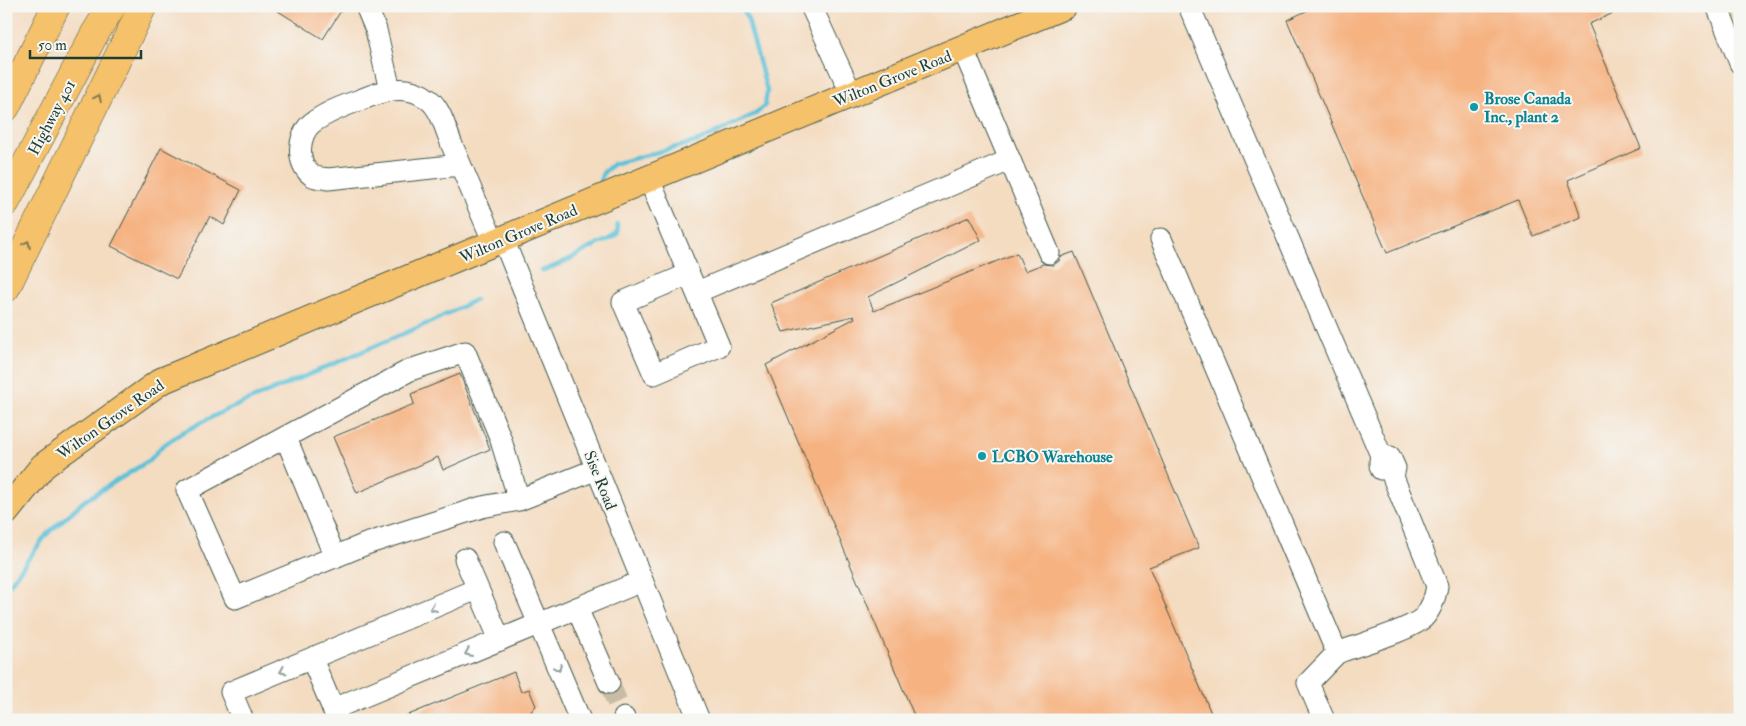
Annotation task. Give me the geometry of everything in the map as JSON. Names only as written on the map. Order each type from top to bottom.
[{"type":"highway","points":[[6,108],[56,6]]},
{"type":"highway","name":"Highway 401","points":[[6,202],[94,35],[112,6]]},
{"type":"highway","points":[[6,288],[143,6]]},
{"type":"main road","name":"Wilton Grove Road","points":[[6,512],[43,466],[161,381],[1064,6]]},
{"type":"street","points":[[366,6],[376,30],[390,90],[380,92],[324,114],[308,127],[300,143],[303,164],[313,176],[328,179],[460,164]]},
{"type":"street","points":[[811,6],[852,95]]},
{"type":"street","points":[[1189,6],[1381,456],[1390,457],[1395,468],[1393,478],[1437,586],[1434,604],[1423,618],[1406,627],[1337,653],[1308,683],[1324,720]]},
{"type":"street","points":[[1717,6],[1740,63]]},
{"type":"street","points":[[963,49],[1049,253]]},
{"type":"street","name":"Sise Road","points":[[390,90],[399,88],[429,99],[438,112],[460,164],[498,241],[597,469],[699,720]]},
{"type":"street","points":[[650,179],[693,283],[719,346],[654,374],[623,302],[693,283],[1010,160]]},
{"type":"street","points":[[1161,239],[1337,653]]},
{"type":"street","points":[[519,500],[500,437],[465,352],[410,370],[187,490],[235,598],[366,544],[482,507],[519,500],[597,469]]},
{"type":"street","points":[[286,438],[335,557]]},
{"type":"street","points":[[504,542],[580,720]]},
{"type":"street","points":[[465,559],[500,640]]},
{"type":"street","points":[[312,659],[336,714],[500,640],[642,580]]},
{"type":"street","points":[[243,720],[232,692],[478,589]]},
{"type":"street","points":[[577,608],[609,683]]},
{"type":"building","points":[[270,6],[344,6],[323,39]]},
{"type":"building","name":"Brose Canada Inc., plant 2","points":[[1317,6],[1629,6],[1589,24],[1641,148],[1568,180],[1581,217],[1533,236],[1518,200],[1387,253],[1287,20]]},
{"type":"building","points":[[161,148],[241,190],[224,225],[210,216],[177,279],[111,246]]},
{"type":"building","name":"LCBO Warehouse","points":[[969,217],[981,240],[868,297],[874,311],[1017,253],[1025,271],[1043,264],[1053,265],[1059,261],[1060,257],[1074,252],[1199,548],[1149,567],[1214,720],[916,720],[766,365],[855,318],[854,316],[783,332],[771,303]]},
{"type":"building","points":[[460,374],[490,449],[443,470],[438,457],[357,493],[333,437],[414,404],[411,394]]},
{"type":"building","points":[[514,672],[521,692],[529,689],[536,706],[531,711],[535,720],[396,720]]},
{"type":"waterway","points":[[602,185],[600,181],[603,173],[613,164],[699,141],[757,113],[765,105],[767,91],[748,20],[741,6]]},
{"type":"waterway","points":[[541,271],[549,269],[611,238],[618,233],[617,224]]},
{"type":"waterway","points":[[6,589],[47,534],[84,501],[150,460],[162,446],[183,432],[222,412],[433,321],[475,300]]},
{"type":"tunnel","points":[[609,683],[624,718]]},
{"type":"place","name":"Brose Canada Inc., plant 2","points":[[1474,107]]},
{"type":"place","name":"LCBO Warehouse","points":[[982,456]]}]
